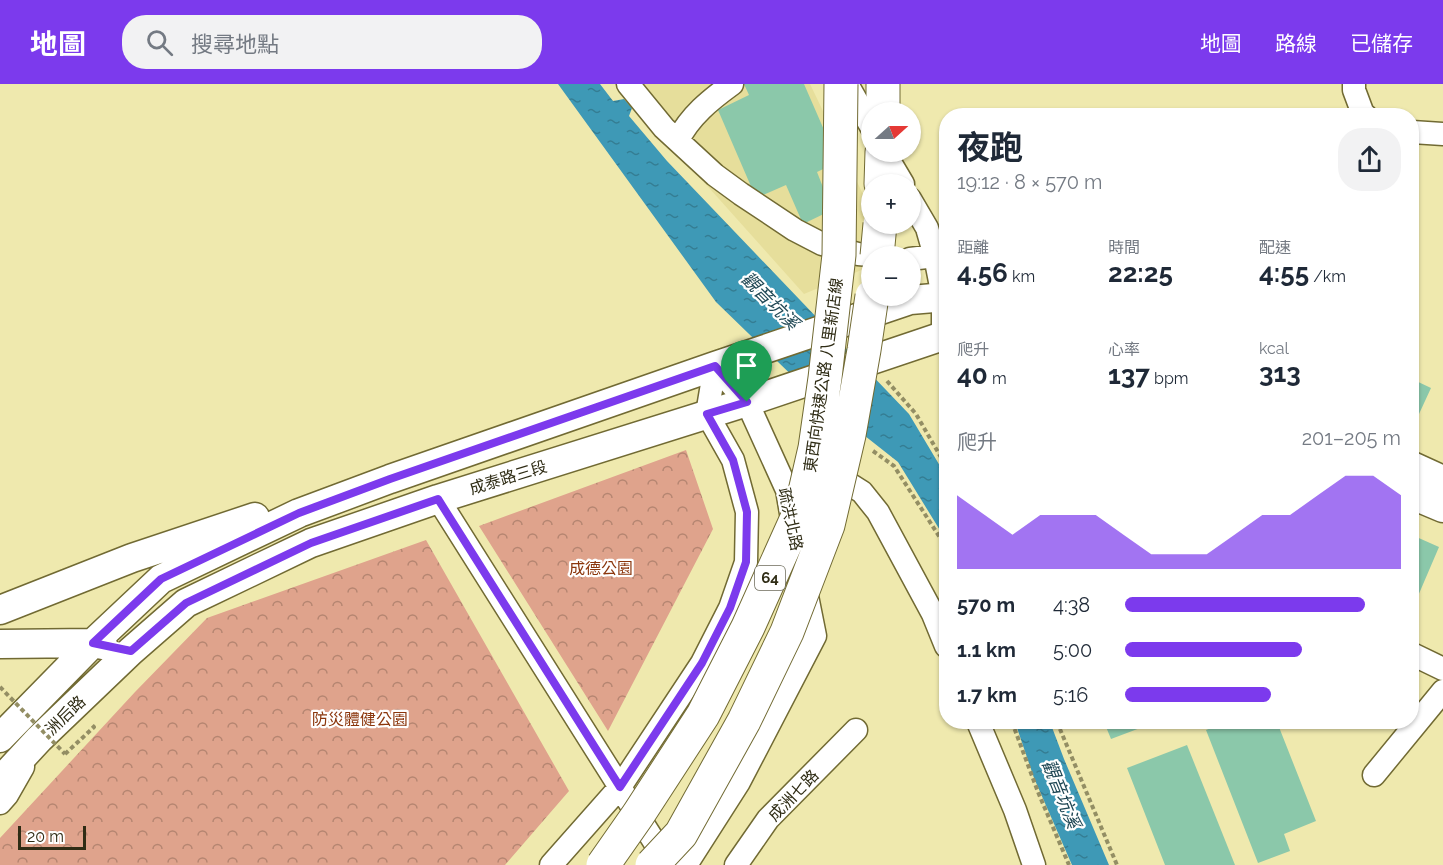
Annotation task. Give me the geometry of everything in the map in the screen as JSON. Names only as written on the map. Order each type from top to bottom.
[{"type":"highway","name":"東西向快速公路 八里新店線","points":[[603,865],[703,715],[748,627],[801,509],[816,448],[839,255],[841,84]]},
{"type":"highway","points":[[883,84],[883,102]]},
{"type":"highway","name":"東西向快速公路 八里新店線","points":[[652,865],[681,834],[744,722],[787,632],[828,525],[849,435],[864,350],[868,306]]},
{"type":"main road","points":[[921,299],[939,298]]},
{"type":"main road","points":[[93,643],[161,579],[299,513],[747,355],[868,306]]},
{"type":"main road","points":[[886,365],[939,338]]},
{"type":"main road","name":"成泰路三段","points":[[131,651],[186,603],[311,543],[438,499],[774,393],[886,365]]},
{"type":"main road","points":[[1419,469],[1443,480]]},
{"type":"main road","points":[[0,610],[132,558],[294,504],[390,479]]},
{"type":"main road","points":[[1419,498],[1443,508]]},
{"type":"main road","points":[[0,644],[93,643],[131,651]]},
{"type":"main road","name":"洲后路","points":[[6,728],[93,643]]},
{"type":"main road","name":"洲后路","points":[[0,782],[39,740],[131,651]]},
{"type":"street","points":[[628,84],[664,128],[715,175],[795,230],[822,244],[861,254]]},
{"type":"street","points":[[678,140],[685,126],[701,109],[732,84]]},
{"type":"street","points":[[847,84],[861,109]]},
{"type":"street","points":[[1354,84],[1362,108]]},
{"type":"street","points":[[1419,132],[1443,134]]},
{"type":"street","points":[[921,218],[927,228],[939,272]]},
{"type":"street","points":[[921,258],[935,256]]},
{"type":"street","points":[[551,865],[620,787],[702,663],[730,608],[746,562],[747,512],[733,460],[707,414],[715,366]]},
{"type":"street","name":"疏洪北路","points":[[686,865],[739,782],[815,636],[787,490],[747,402],[715,366]]},
{"type":"street","points":[[787,490],[832,473],[862,492],[878,512],[939,629]]},
{"type":"street","points":[[438,499],[669,865]]},
{"type":"street","points":[[1419,657],[1443,669]]},
{"type":"street","points":[[1419,720],[1443,691]]},
{"type":"street","points":[[981,729],[1035,865]]},
{"type":"street","points":[[1374,775],[1412,729]]},
{"type":"street","name":"成洲七路","points":[[736,865],[768,819],[856,730]]},
{"type":"street","points":[[0,803],[39,740]]},
{"type":"path","points":[[886,365],[939,454]]},
{"type":"path","points":[[866,446],[894,466],[939,537]]},
{"type":"path","points":[[0,687],[64,754],[94,727]]},
{"type":"path","points":[[1015,729],[1069,865]]},
{"type":"path","points":[[1060,729],[1117,865]]},
{"type":"shaded area","points":[[621,84],[810,84],[861,190],[861,234],[871,234],[871,246],[861,246],[861,270],[804,294],[668,142]]},
{"type":"green space","name":"成德公園","points":[[686,450],[713,529],[608,731],[479,526]]},
{"type":"green space","name":"防災體健公園","points":[[426,540],[569,791],[505,865],[0,865],[0,838],[207,618]]},
{"type":"water","name":"觀音坑溪","points":[[558,84],[600,84],[613,101],[624,99],[632,108],[629,116],[667,161],[909,414],[939,464],[939,529],[898,462],[808,391],[716,302]]},
{"type":"water","name":"觀音坑溪","points":[[1017,729],[1053,729],[1109,865],[1072,865],[1034,778]]},
{"type":"building","points":[[744,84],[804,84],[838,162],[817,172],[832,210],[803,224],[786,185],[756,198],[718,110],[749,95]]},
{"type":"building","points":[[1419,382],[1431,388],[1419,414]]},
{"type":"building","points":[[1419,538],[1439,547],[1419,594]]},
{"type":"building","points":[[1107,729],[1137,729],[1111,739]]},
{"type":"building","points":[[1280,729],[1316,821],[1284,834],[1290,851],[1258,863],[1206,730]]},
{"type":"building","points":[[1187,745],[1235,865],[1165,865],[1127,768]]},
{"type":"route","points":[[715,366],[747,402],[707,414],[733,460],[747,512],[746,562],[730,608],[702,663],[620,787],[438,499],[311,543],[186,603],[131,651],[93,643],[161,579],[299,513],[390,479],[715,366]]}]
